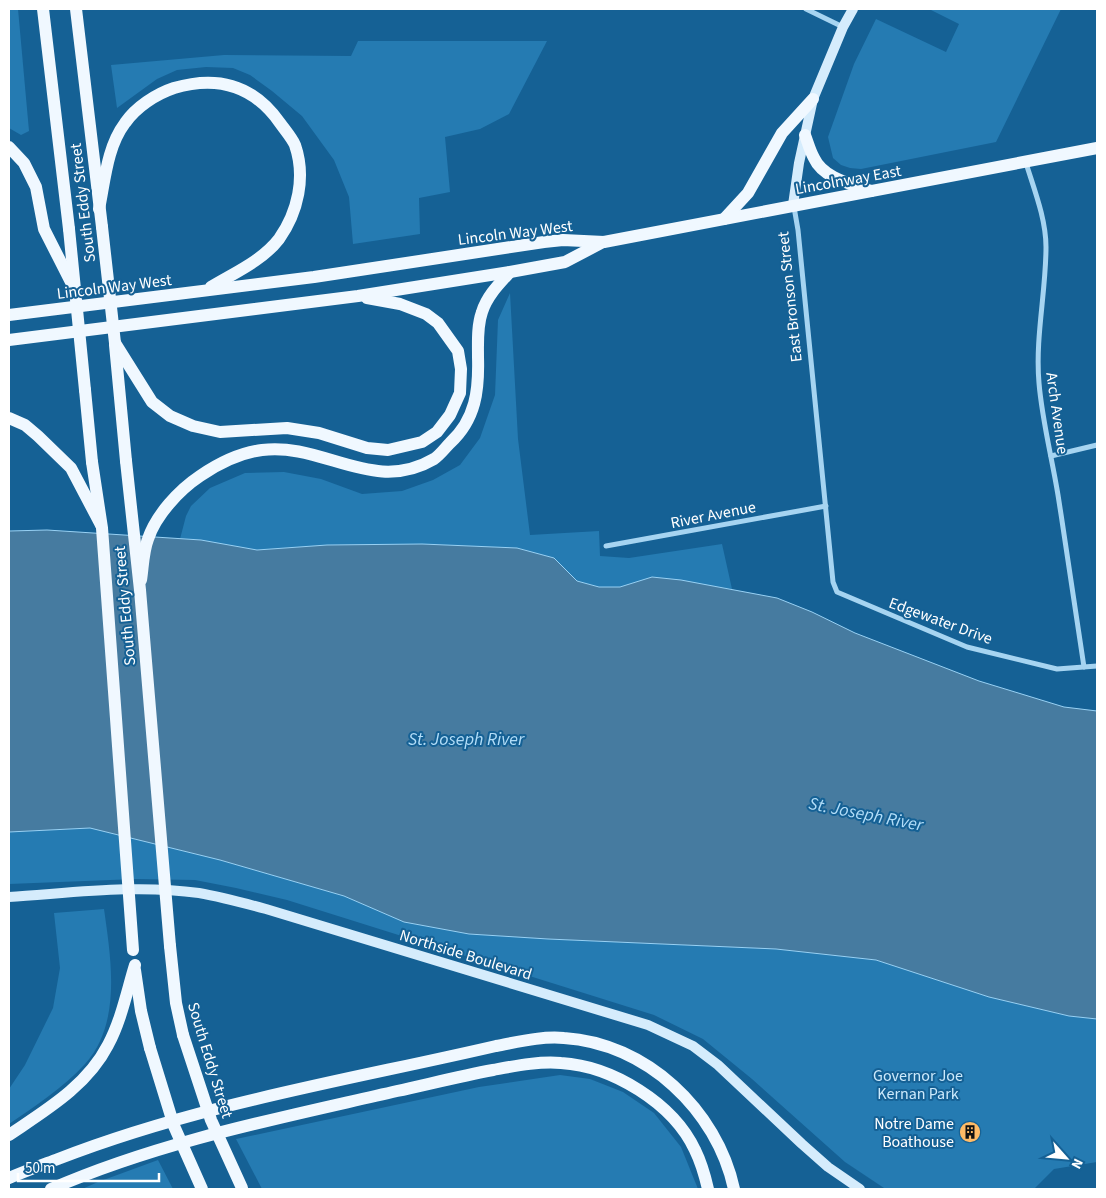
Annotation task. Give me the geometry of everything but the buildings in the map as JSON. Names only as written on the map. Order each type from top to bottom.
[{"type":"main road","name":"South Eddy Street","points":[[43,9],[69,229],[92,462],[102,528],[135,965],[141,1011],[150,1048],[174,1126],[202,1189]]},
{"type":"main road","name":"South Eddy Street","points":[[76,9],[115,342],[140,590],[176,1003],[183,1035],[211,1120],[243,1189]]},
{"type":"main road","points":[[99,209],[111,150],[125,122],[146,102],[163,92],[187,84],[213,82],[234,86],[252,94],[270,108],[294,144],[300,167],[300,190],[292,215],[273,245],[257,260],[205,291]]},
{"type":"main road","points":[[724,219],[748,192],[782,133],[813,99]]},
{"type":"main road","points":[[805,135],[814,159],[821,168],[834,177],[871,191]]},
{"type":"main road","points":[[9,147],[24,163],[36,187],[44,229],[76,294]]},
{"type":"main road","name":"Lincolnway East","points":[[604,242],[1097,148]]},
{"type":"main road","name":"Lincoln Way West","points":[[9,315],[314,277],[544,242],[563,240],[604,242]]},
{"type":"main road","name":"Lincoln Way West","points":[[9,340],[358,296],[510,272],[565,262],[604,242]]},
{"type":"main road","points":[[140,590],[148,540],[166,506],[188,483],[221,462],[240,454],[263,450],[290,450],[312,454],[354,468],[381,472],[409,470],[435,458],[458,436],[470,418],[478,393],[478,333],[482,311],[492,293],[510,272]]},
{"type":"main road","points":[[115,342],[152,402],[170,416],[193,426],[220,432],[287,428],[319,433],[367,448],[388,450],[422,442],[437,432],[450,415],[460,393],[461,369],[458,351],[438,323],[426,314],[400,304],[358,296]]},
{"type":"main road","points":[[9,418],[24,425],[38,436],[71,468],[102,528]]},
{"type":"main road","points":[[9,1135],[77,1086],[97,1063],[108,1045],[116,1026],[135,965]]},
{"type":"main road","points":[[9,1178],[114,1139],[240,1102],[496,1046],[534,1039],[563,1038],[583,1040],[611,1048],[634,1058],[678,1089],[709,1130],[723,1157],[734,1189]]},
{"type":"main road","points":[[51,1189],[140,1156],[253,1124],[463,1076],[520,1065],[561,1063],[609,1074],[655,1100],[680,1125],[695,1149],[708,1189]]},
{"type":"street","points":[[806,9],[843,27]]},
{"type":"street","name":"East Bronson Street","points":[[837,592],[833,582],[798,230],[793,206],[799,163],[813,99],[843,27],[853,9]]},
{"type":"street","name":"Arch Avenue","points":[[1026,162],[1036,195],[1046,245],[1038,351],[1039,382],[1084,667]]},
{"type":"street","points":[[1051,456],[1097,445]]},
{"type":"street","name":"River Avenue","points":[[606,546],[826,506]]},
{"type":"street","name":"Edgewater Drive","points":[[837,592],[967,647],[1057,669],[1097,666]]},
{"type":"street","name":"Northside Boulevard","points":[[9,896],[140,889],[199,893],[266,909],[648,1025],[693,1046],[718,1065],[828,1167],[860,1189]]},
{"type":"green space","points":[[9,9],[18,9],[29,131],[21,135],[9,128]]},
{"type":"green space","points":[[929,9],[1061,9],[996,142],[861,169],[841,165],[833,158],[828,137],[854,64],[876,19],[946,52],[959,24]]},
{"type":"green space","points":[[358,41],[547,41],[509,114],[480,129],[445,137],[450,192],[419,198],[420,234],[353,244],[349,197],[334,160],[302,116],[250,75],[233,68],[206,67],[177,70],[157,79],[117,108],[111,65],[224,55],[351,56]]},
{"type":"green space","points":[[510,293],[518,439],[530,535],[599,531],[600,556],[629,558],[722,544],[732,589],[653,577],[620,587],[599,587],[577,581],[554,558],[517,548],[422,544],[327,545],[257,550],[201,540],[180,539],[186,516],[191,506],[210,488],[245,473],[284,472],[321,479],[362,494],[402,491],[433,480],[460,465],[480,438],[495,395],[498,320]]},
{"type":"green space","name":"Governor Joe Kernan Park","points":[[90,828],[220,860],[344,896],[404,922],[469,934],[776,949],[876,960],[989,997],[1069,1016],[1097,1019],[1097,1162],[1054,1169],[1034,1189],[884,1188],[845,1162],[752,1079],[703,1039],[654,1015],[287,900],[236,888],[195,880],[136,879],[9,884],[9,832]]},
{"type":"green space","points":[[104,909],[111,969],[111,990],[105,1030],[97,1048],[85,1064],[68,1081],[9,1124],[9,1089],[25,1065],[53,1008],[60,968],[54,913]]},
{"type":"green space","points":[[560,1075],[590,1079],[623,1092],[654,1113],[681,1147],[698,1189],[262,1189],[236,1139],[479,1087]]},
{"type":"green space","points":[[158,1160],[173,1189],[82,1189],[98,1182]]},
{"type":"water","name":"St. Joseph River","points":[[47,530],[201,540],[257,550],[327,545],[422,544],[517,548],[554,558],[577,581],[599,587],[620,587],[652,577],[681,580],[777,598],[812,612],[855,633],[979,681],[1064,707],[1097,711],[1097,1019],[1069,1016],[989,997],[876,960],[776,949],[469,934],[404,922],[344,896],[220,860],[90,828],[9,832],[9,531]]},
{"type":"place","name":"Notre Dame Boathouse","points":[[970,1132]]}]
